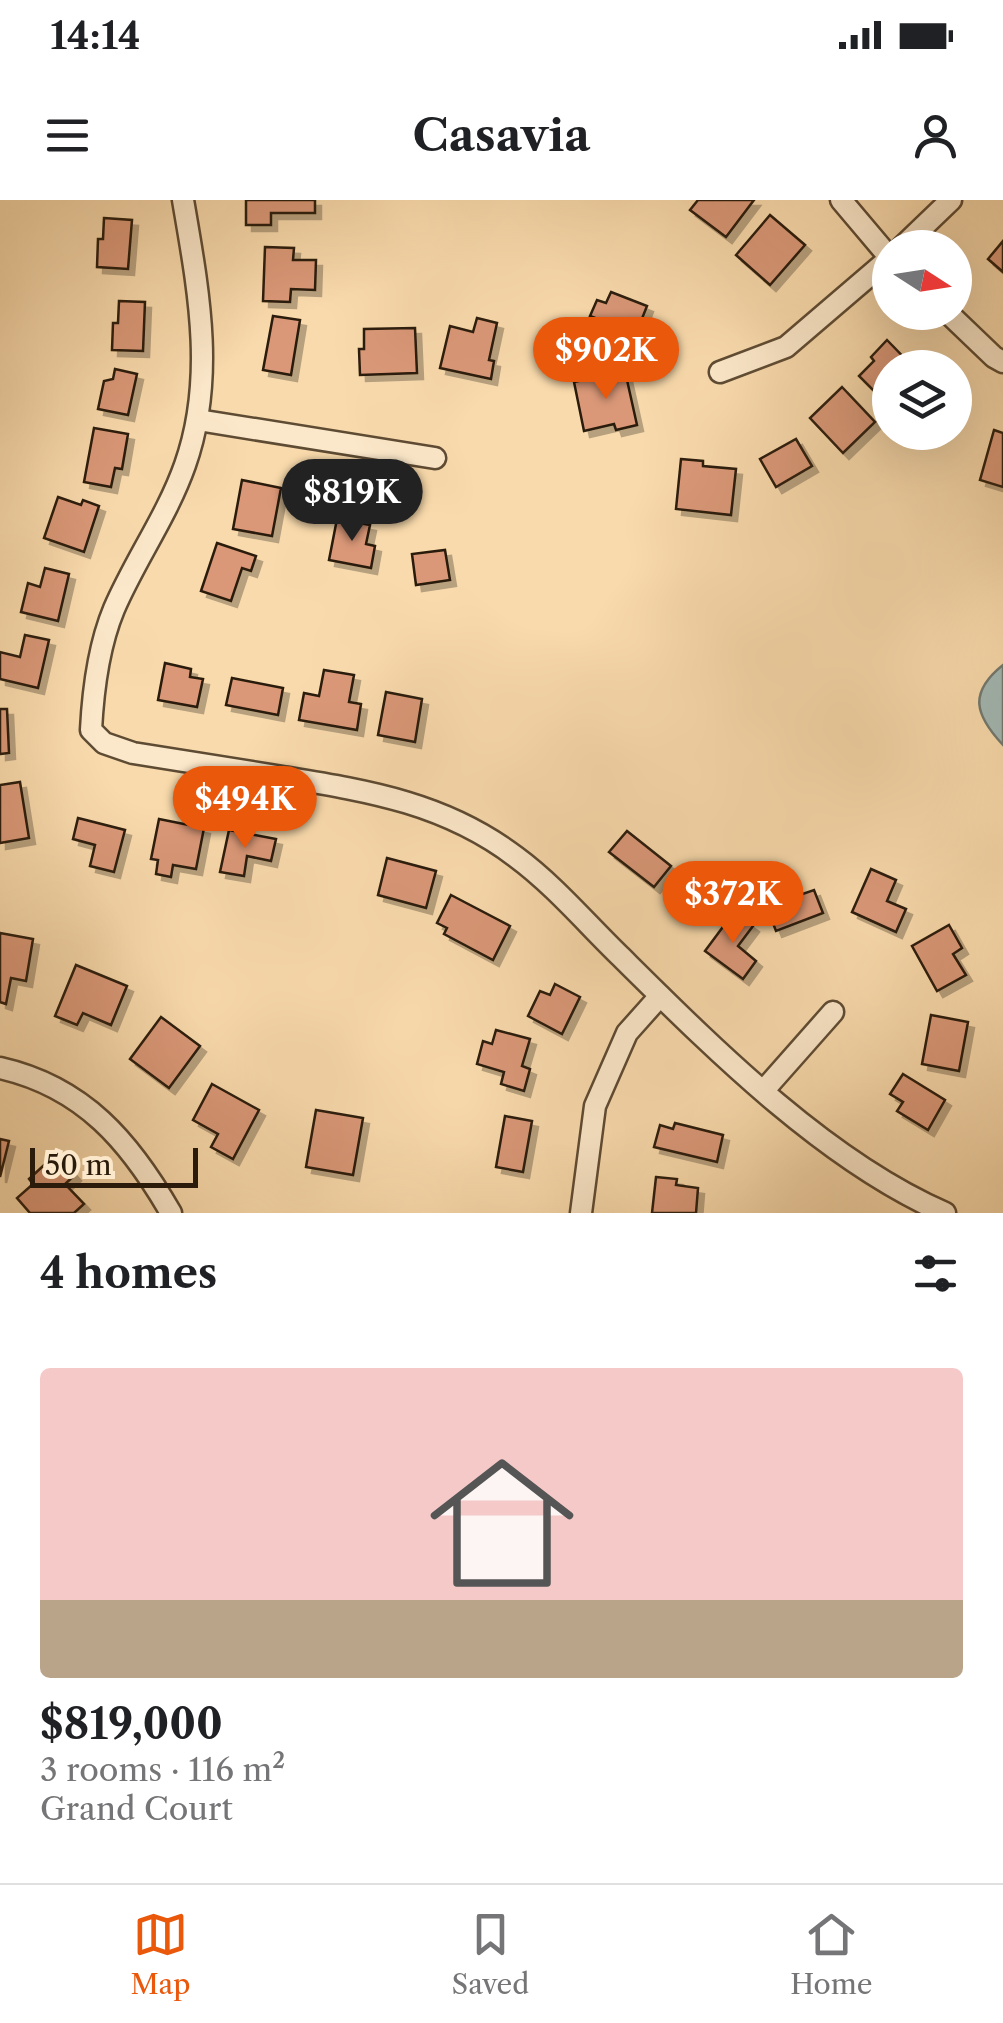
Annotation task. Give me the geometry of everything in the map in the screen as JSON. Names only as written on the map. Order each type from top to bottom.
[{"type":"street","points":[[183,200],[199,299],[204,369],[198,420],[168,507],[112,612],[92,712],[92,730],[104,743],[133,753],[382,793],[438,812],[516,856],[660,996],[817,1137],[937,1211]]},
{"type":"street","points":[[841,200],[872,237]]},
{"type":"street","points":[[920,230],[951,200]]},
{"type":"street","points":[[720,372],[786,348],[872,274]]},
{"type":"street","points":[[967,330],[998,359]]},
{"type":"street","points":[[198,420],[436,458]]},
{"type":"street","points":[[581,1213],[594,1106],[627,1033],[660,996]]},
{"type":"street","points":[[764,1090],[833,1012]]},
{"type":"street","points":[[0,1068],[24,1073],[58,1090],[98,1118],[130,1147],[171,1213]]},
{"type":"water","points":[[1003,665],[1003,745],[986,724],[979,704],[984,685]]},
{"type":"building","points":[[246,200],[315,200],[315,213],[271,213],[271,225],[246,225]]},
{"type":"building","points":[[698,200],[754,200],[726,237],[690,210]]},
{"type":"building","points":[[770,215],[805,245],[770,285],[736,255]]},
{"type":"building","points":[[104,218],[132,220],[128,269],[97,267]]},
{"type":"building","points":[[1003,241],[1003,272],[988,259]]},
{"type":"building","points":[[265,247],[294,248],[293,260],[316,260],[315,290],[291,289],[290,302],[263,301]]},
{"type":"building","points":[[611,292],[647,306],[628,354],[602,344],[607,333],[595,328],[598,319],[590,316],[597,300],[606,303]]},
{"type":"building","points":[[119,301],[145,302],[143,351],[112,350]]},
{"type":"building","points":[[273,316],[300,320],[291,375],[263,370]]},
{"type":"building","points":[[477,318],[497,323],[489,360],[494,361],[491,379],[440,368],[450,326],[473,332]]},
{"type":"building","points":[[415,328],[417,373],[360,375],[359,349],[364,349],[364,329]]},
{"type":"building","points":[[887,340],[897,350],[878,350]]},
{"type":"building","points":[[872,363],[872,389],[859,376]]},
{"type":"building","points":[[115,369],[137,374],[128,415],[98,409],[104,381],[113,379]]},
{"type":"building","points":[[625,371],[637,425],[616,430],[614,424],[584,431],[574,382]]},
{"type":"building","points":[[842,387],[872,419],[872,425],[843,453],[810,418]]},
{"type":"building","points":[[94,428],[128,434],[122,469],[115,468],[111,487],[84,482]]},
{"type":"building","points":[[994,430],[1003,433],[1003,487],[980,480]]},
{"type":"building","points":[[796,439],[812,466],[776,487],[760,459]]},
{"type":"building","points":[[681,459],[736,469],[731,515],[676,509]]},
{"type":"building","points":[[242,480],[281,488],[272,536],[233,529]]},
{"type":"building","points":[[58,497],[99,506],[84,552],[44,538]]},
{"type":"building","points":[[337,519],[370,525],[366,544],[375,546],[371,568],[329,560]]},
{"type":"building","points":[[217,543],[256,556],[251,571],[242,568],[231,601],[201,591]]},
{"type":"building","points":[[445,550],[450,580],[416,585],[412,554]]},
{"type":"building","points":[[45,568],[69,574],[58,621],[21,612],[28,583],[40,587]]},
{"type":"building","points":[[25,635],[49,640],[38,688],[0,679],[0,652],[20,657]]},
{"type":"building","points":[[165,663],[191,669],[190,677],[203,679],[197,707],[158,700]]},
{"type":"building","points":[[324,670],[354,675],[349,702],[361,704],[357,730],[299,720],[304,693],[319,696]]},
{"type":"building","points":[[232,678],[283,688],[278,715],[226,705]]},
{"type":"building","points":[[386,692],[422,699],[415,742],[378,735]]},
{"type":"building","points":[[0,709],[7,709],[9,753],[0,754]]},
{"type":"building","points":[[20,782],[29,838],[0,843],[0,785]]},
{"type":"building","points":[[78,818],[125,830],[114,872],[90,866],[95,845],[73,839]]},
{"type":"building","points":[[159,819],[204,828],[196,869],[173,865],[171,877],[156,874],[158,860],[151,859]]},
{"type":"building","points":[[229,830],[276,839],[271,861],[247,856],[244,876],[220,872]]},
{"type":"building","points":[[627,831],[671,866],[654,887],[609,852]]},
{"type":"building","points":[[387,858],[436,871],[426,908],[378,895]]},
{"type":"building","points":[[871,869],[896,880],[887,901],[906,909],[896,932],[852,912]]},
{"type":"building","points":[[784,881],[791,898],[814,890],[823,913],[776,931],[760,890]]},
{"type":"building","points":[[451,895],[510,926],[493,960],[444,934],[447,928],[437,923]]},
{"type":"building","points":[[734,912],[753,926],[738,946],[756,961],[743,979],[705,951]]},
{"type":"building","points":[[949,925],[962,948],[953,954],[966,975],[937,991],[912,946]]},
{"type":"building","points":[[0,933],[33,939],[26,981],[11,978],[6,1004],[0,1002]]},
{"type":"building","points":[[76,965],[127,986],[111,1025],[83,1013],[77,1025],[55,1016]]},
{"type":"building","points":[[555,984],[580,997],[562,1034],[528,1016],[540,991],[550,995]]},
{"type":"building","points":[[931,1015],[968,1022],[959,1071],[922,1064]]},
{"type":"building","points":[[161,1017],[200,1046],[169,1088],[130,1059]]},
{"type":"building","points":[[496,1030],[530,1039],[522,1066],[530,1069],[524,1091],[501,1084],[504,1072],[477,1064],[483,1041],[492,1044]]},
{"type":"building","points":[[903,1074],[945,1100],[928,1130],[897,1111],[903,1102],[890,1094]]},
{"type":"building","points":[[212,1084],[259,1110],[233,1159],[211,1147],[218,1134],[193,1120]]},
{"type":"building","points":[[316,1110],[363,1118],[353,1175],[306,1167]]},
{"type":"building","points":[[505,1116],[532,1121],[523,1172],[496,1167]]},
{"type":"building","points":[[675,1123],[723,1135],[717,1162],[654,1147],[660,1125],[673,1129]]},
{"type":"building","points":[[0,1139],[9,1141],[0,1177]]},
{"type":"building","points":[[56,1154],[75,1175],[65,1184],[84,1204],[74,1213],[30,1213],[17,1198],[33,1184],[29,1179]]},
{"type":"building","points":[[656,1177],[677,1179],[676,1185],[698,1188],[696,1213],[652,1213]]}]
